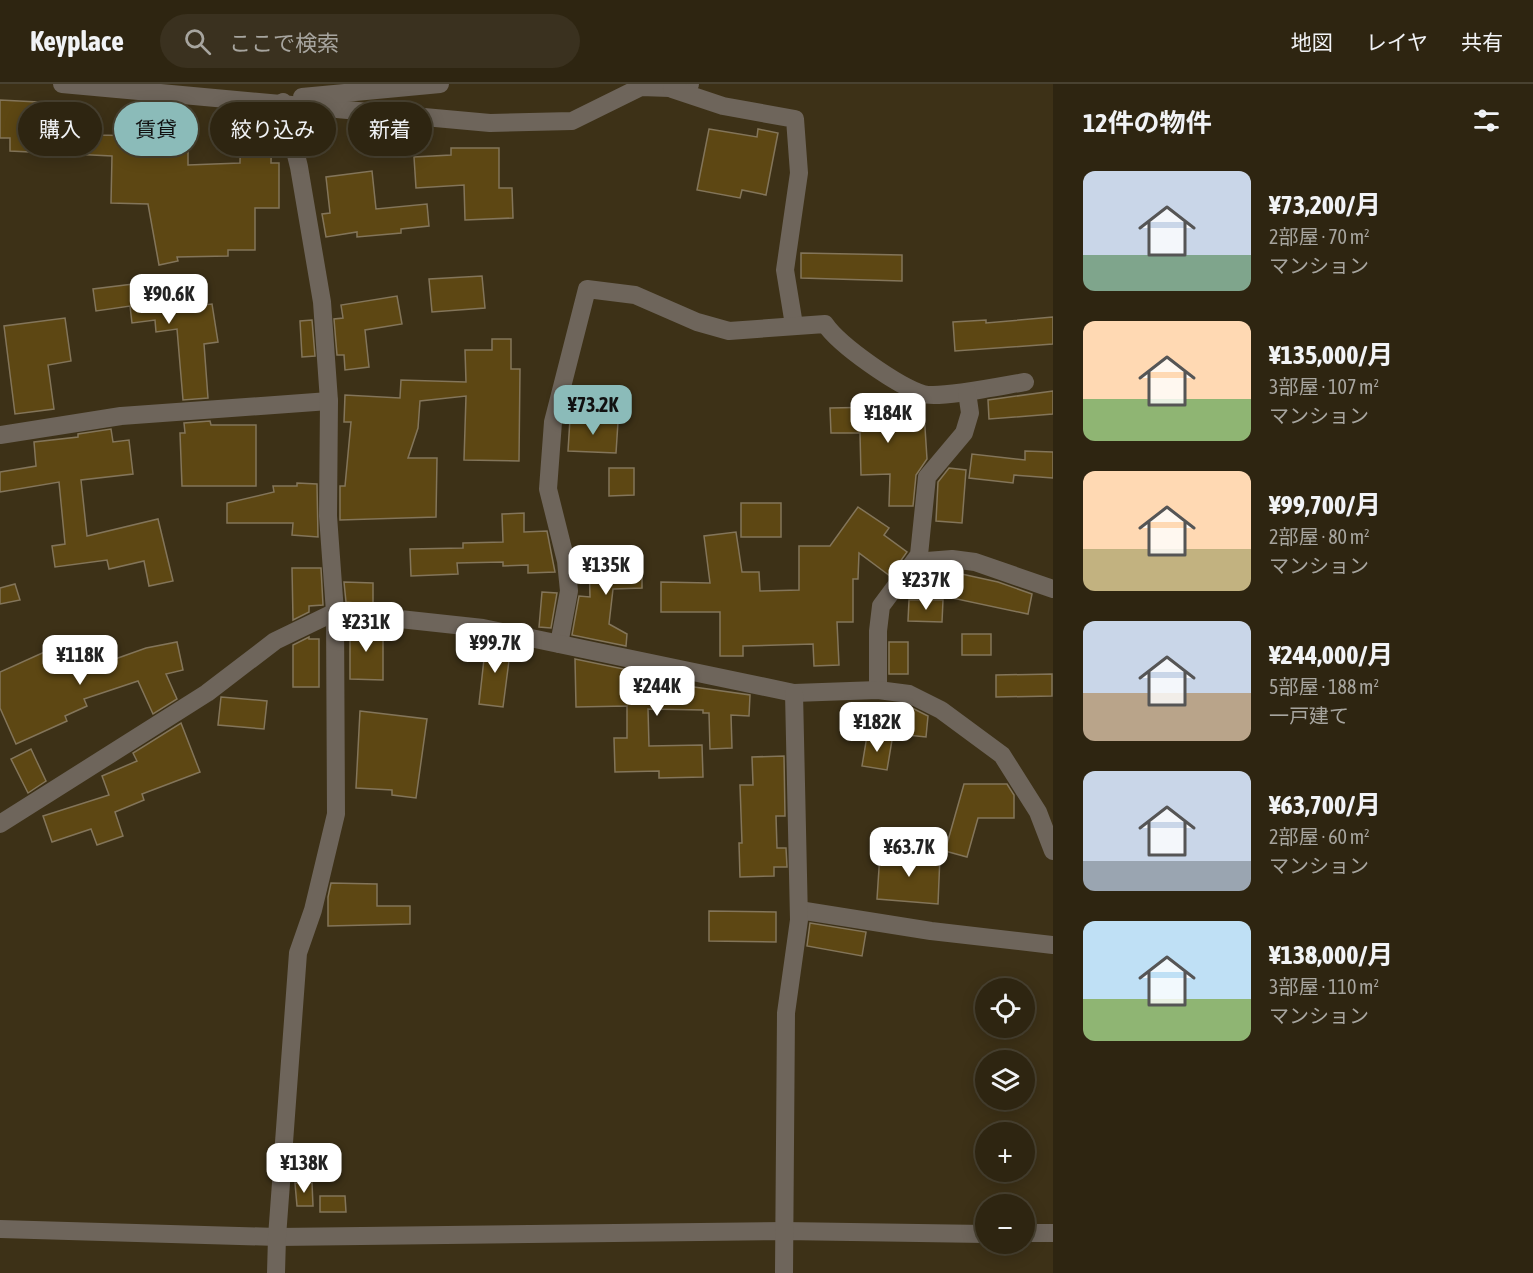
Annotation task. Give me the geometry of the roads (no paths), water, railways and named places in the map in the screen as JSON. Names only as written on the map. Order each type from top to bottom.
[{"type":"street","points":[[62,84],[283,102],[312,95],[440,84]]},
{"type":"street","points":[[336,107],[490,123],[572,121],[641,87],[670,88],[690,84]]},
{"type":"street","points":[[670,88],[723,106],[795,119],[799,173],[785,270],[794,325]]},
{"type":"street","points":[[276,1273],[298,953],[313,910],[336,814],[334,612],[328,516],[329,401],[322,302],[296,156]]},
{"type":"street","points":[[559,645],[569,591],[566,561],[548,489],[553,422],[587,289],[636,295],[698,322],[729,331],[825,324],[834,337],[925,395],[967,392],[1025,382]]},
{"type":"street","points":[[878,690],[878,631],[881,606],[919,555],[927,477],[964,433],[970,413],[967,392]]},
{"type":"street","points":[[0,435],[121,416],[329,401]]},
{"type":"street","points":[[914,562],[952,559],[975,562],[1053,589]]},
{"type":"street","points":[[0,824],[207,693],[275,641],[334,612],[483,628],[794,693],[878,690],[909,694],[941,710],[1002,755],[1038,812],[1053,851]]},
{"type":"street","points":[[784,1273],[786,1013],[799,910],[794,693]]},
{"type":"street","points":[[799,910],[931,932],[1053,945]]},
{"type":"street","points":[[0,1229],[277,1237],[784,1232],[975,1234]]},
{"type":"street","points":[[1035,1233],[1053,1233]]}]
